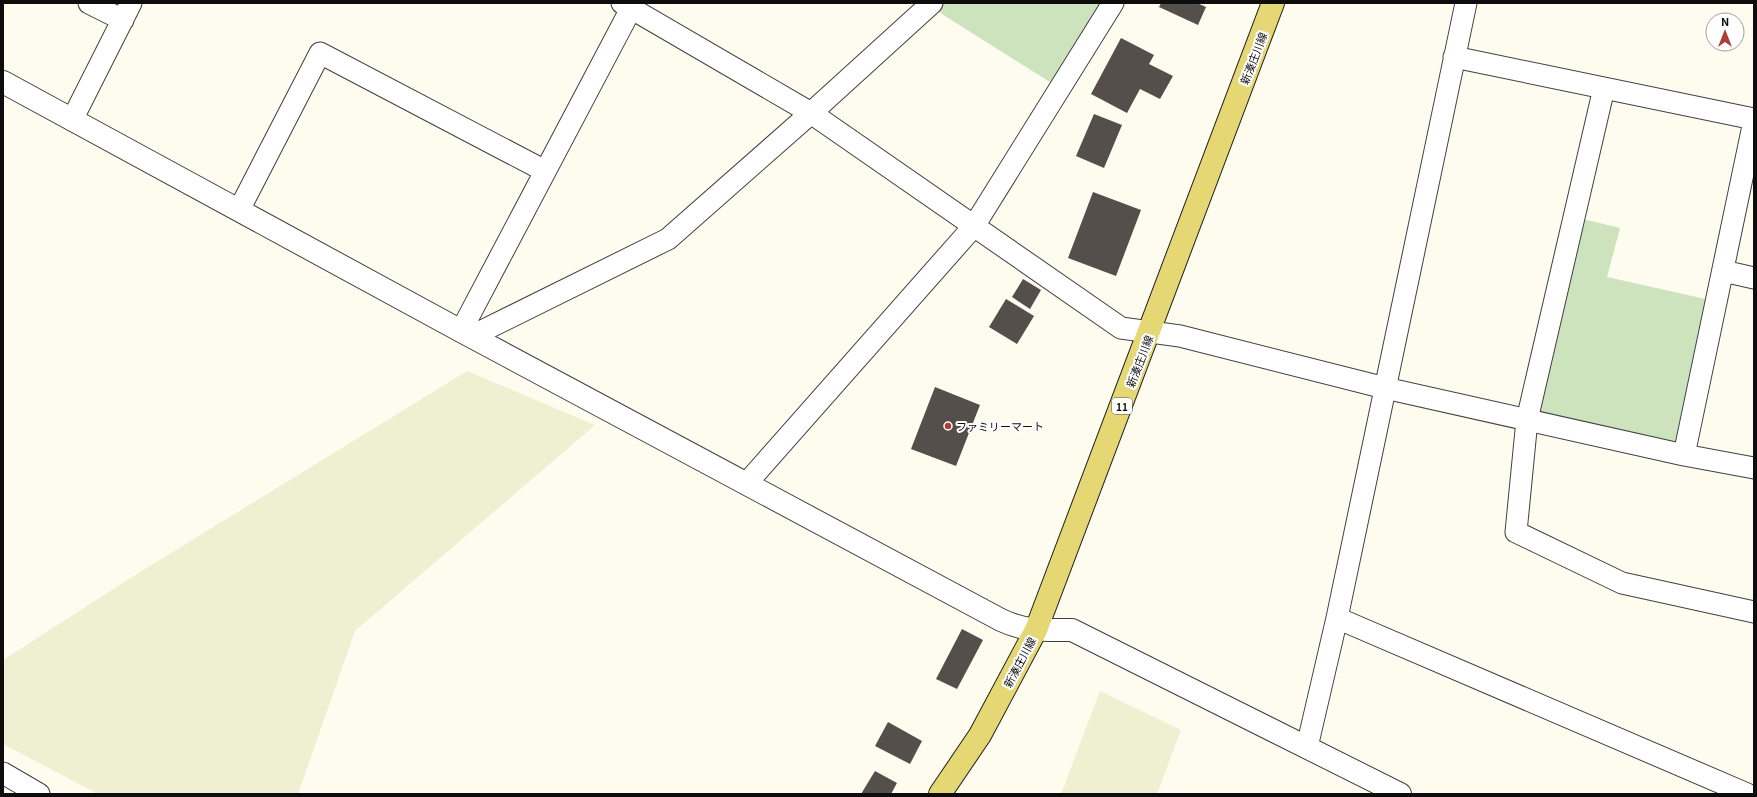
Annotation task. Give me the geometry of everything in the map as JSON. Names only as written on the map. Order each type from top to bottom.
[{"type":"main road","name":"新湊庄川線","points":[[940,794],[980,735],[1036,630],[1273,3]]},
{"type":"street","points":[[72,120],[127,11],[89,3]]},
{"type":"street","points":[[466,334],[668,239],[811,113],[932,3]]},
{"type":"street","points":[[746,484],[974,226],[1113,3]]},
{"type":"street","points":[[1307,747],[1337,618],[1466,3]]},
{"type":"street","points":[[466,334],[545,170],[629,5],[811,113],[1121,328],[1180,336],[1385,388],[1684,455],[1754,468]]},
{"type":"street","points":[[240,210],[320,53],[545,170]]},
{"type":"street","points":[[1454,57],[1754,120],[1684,455]]},
{"type":"street","points":[[3,82],[466,334],[1001,620],[1017,628],[1036,630],[1072,630],[1400,794]]},
{"type":"street","points":[[1604,88],[1527,420],[1516,532],[1622,583],[1754,612]]},
{"type":"street","points":[[1723,271],[1754,278]]},
{"type":"street","points":[[1337,618],[1747,794]]},
{"type":"street","points":[[3,773],[39,794]]},
{"type":"green space","points":[[940,3],[1111,3],[1053,84],[934,9]]},
{"type":"green space","points":[[1579,218],[1620,228],[1607,277],[1710,300],[1680,449],[1535,416]]},
{"type":"green space","points":[[467,371],[595,425],[355,631],[298,794],[98,794],[3,744],[3,660],[132,577]]},
{"type":"green space","points":[[1100,691],[1181,730],[1157,794],[1061,794]]},
{"type":"building","points":[[1161,3],[1197,3],[1206,7],[1198,25],[1159,7]]},
{"type":"building","points":[[1121,38],[1154,55],[1149,64],[1173,76],[1160,99],[1140,89],[1127,113],[1091,94]]},
{"type":"building","points":[[1094,114],[1122,125],[1104,168],[1076,156]]},
{"type":"building","points":[[1093,192],[1141,210],[1116,276],[1068,258]]},
{"type":"building","points":[[1023,279],[1041,290],[1030,309],[1012,297]]},
{"type":"building","points":[[1006,299],[1034,316],[1017,344],[989,327]]},
{"type":"building","points":[[935,387],[980,405],[956,466],[911,449]]},
{"type":"building","points":[[962,629],[983,640],[957,689],[936,679]]},
{"type":"building","points":[[888,722],[922,741],[910,764],[875,746]]},
{"type":"building","points":[[875,771],[897,783],[891,794],[861,794]]},
{"type":"place","name":"ファミリーマート","points":[[948,426]]}]
